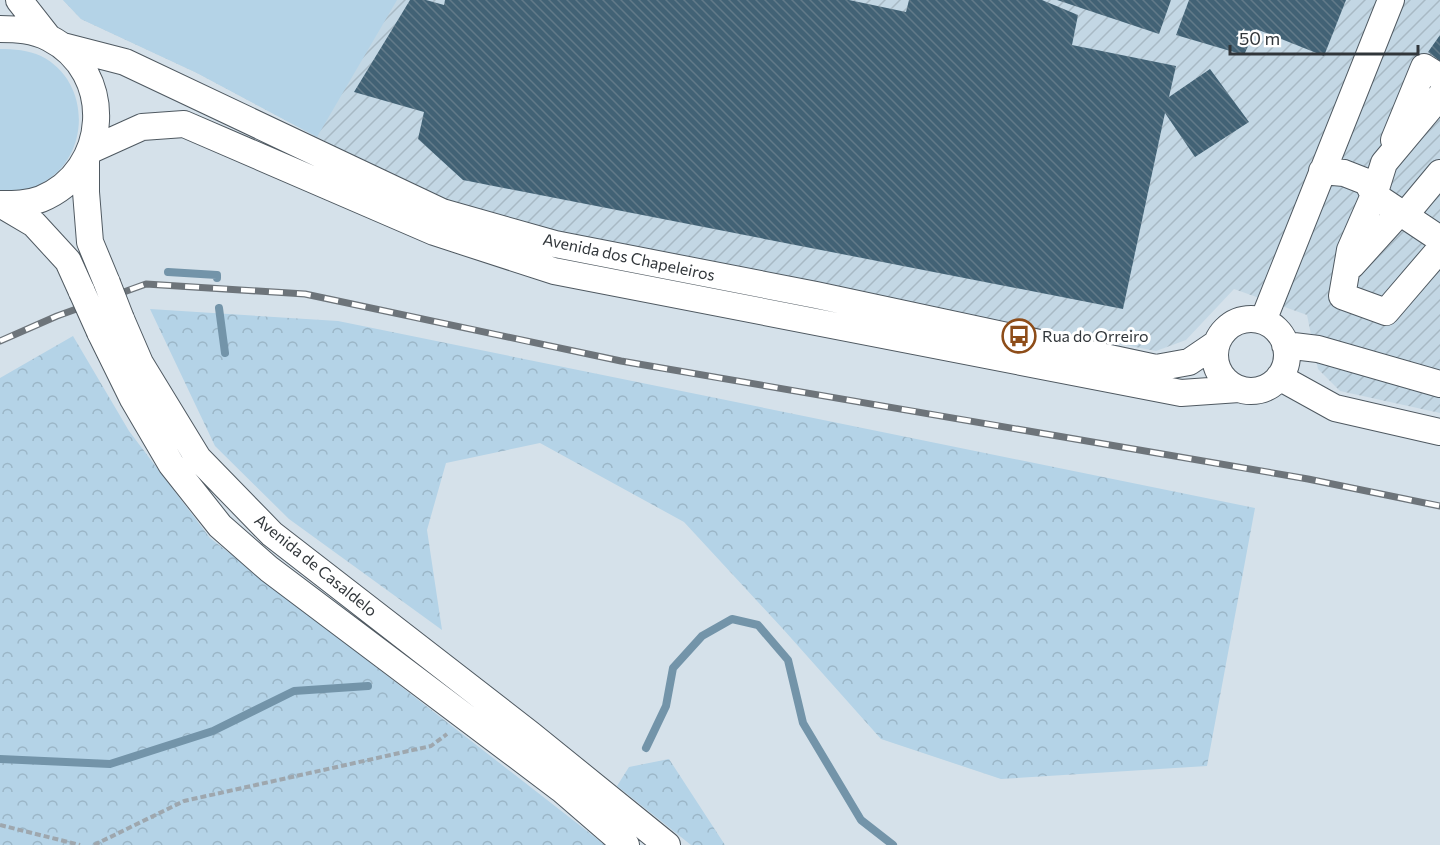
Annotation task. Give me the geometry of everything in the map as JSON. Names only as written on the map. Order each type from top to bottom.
[{"type":"street","name":"Avenida de Casaldelo","points":[[19,0],[56,42],[83,67],[95,94],[97,122],[88,155],[90,242],[108,283],[111,325],[133,399],[171,464],[220,526],[268,569],[561,789],[626,845]]},
{"type":"street","points":[[1391,0],[1263,321],[1281,335],[1285,345],[1287,356],[1285,368],[1279,377],[1335,408],[1440,432]]},
{"type":"street","name":"Avenida dos Chapeleiros","points":[[0,29],[24,29],[56,42],[125,62],[442,212],[555,244],[816,295],[1156,368],[1189,362],[1217,343],[1231,325],[1252,319],[1263,321]]},
{"type":"street","points":[[1440,77],[1424,67],[1350,250],[1342,296],[1386,312],[1440,249]]},
{"type":"street","points":[[1384,163],[1440,96]]},
{"type":"street","name":"Avenida dos Chapeleiros","points":[[88,155],[142,127],[184,124],[434,232],[554,271],[1181,393],[1239,389],[1261,390],[1271,385],[1279,377]]},
{"type":"street","points":[[0,204],[20,204],[40,199],[58,190],[74,176],[88,155]]},
{"type":"street","points":[[1322,171],[1339,186],[1361,195],[1374,195],[1440,239]]},
{"type":"street","points":[[1347,271],[1440,173]]},
{"type":"street","name":"Avenida de Casaldelo","points":[[0,204],[34,224],[68,261],[82,292],[141,363],[198,458],[273,534],[530,734],[667,845]]},
{"type":"street","points":[[1217,343],[1216,365],[1229,384],[1239,389]]},
{"type":"street","points":[[1285,345],[1318,349],[1440,384]]},
{"type":"path","points":[[94,845],[184,801],[431,746],[466,718]]},
{"type":"path","points":[[0,825],[80,845]]},
{"type":"shaded area","points":[[63,0],[1440,0],[1440,413],[1340,391],[1318,369],[1307,315],[1234,289],[1186,340],[1156,351],[549,234],[428,193],[197,73],[81,19]]},
{"type":"green space","points":[[63,0],[397,0],[317,137],[197,73],[81,19]]},
{"type":"green space","points":[[0,49],[21,50],[36,54],[57,67],[69,82],[76,100],[79,118],[77,137],[70,154],[59,170],[39,185],[18,192],[0,192]]},
{"type":"green space","points":[[150,309],[338,321],[1255,508],[1207,766],[1001,779],[881,739],[684,522],[540,443],[446,463],[427,530],[442,630],[289,519],[215,446]]},
{"type":"green space","points":[[73,336],[129,431],[210,538],[605,845],[0,845],[0,378]]},
{"type":"green space","points":[[669,759],[725,845],[691,845],[617,786],[629,767]]},
{"type":"building","points":[[410,0],[426,0],[444,5],[445,0],[849,0],[906,12],[909,0],[1042,0],[1078,15],[1072,45],[1176,66],[1169,97],[1210,69],[1249,122],[1195,157],[1165,113],[1123,309],[463,180],[418,139],[424,112],[354,92]]},
{"type":"building","points":[[1057,0],[1171,0],[1159,34]]},
{"type":"building","points":[[1189,0],[1346,0],[1324,56],[1256,29],[1244,55],[1176,35]]},
{"type":"building","points":[[1440,35],[1440,61],[1428,52]]},
{"type":"waterway","points":[[168,272],[217,275],[217,278]]},
{"type":"waterway","points":[[219,308],[225,353]]},
{"type":"waterway","points":[[646,748],[666,706],[673,668],[702,636],[732,619],[758,625],[788,660],[803,723],[861,820],[893,845]]},
{"type":"waterway","points":[[0,759],[110,764],[213,731],[294,691],[368,686]]},
{"type":"railway","points":[[0,341],[57,316],[146,284],[305,294],[621,361],[1308,479],[1440,506]]},
{"type":"place","name":"Rua do Orreiro","points":[[1019,336]]}]
